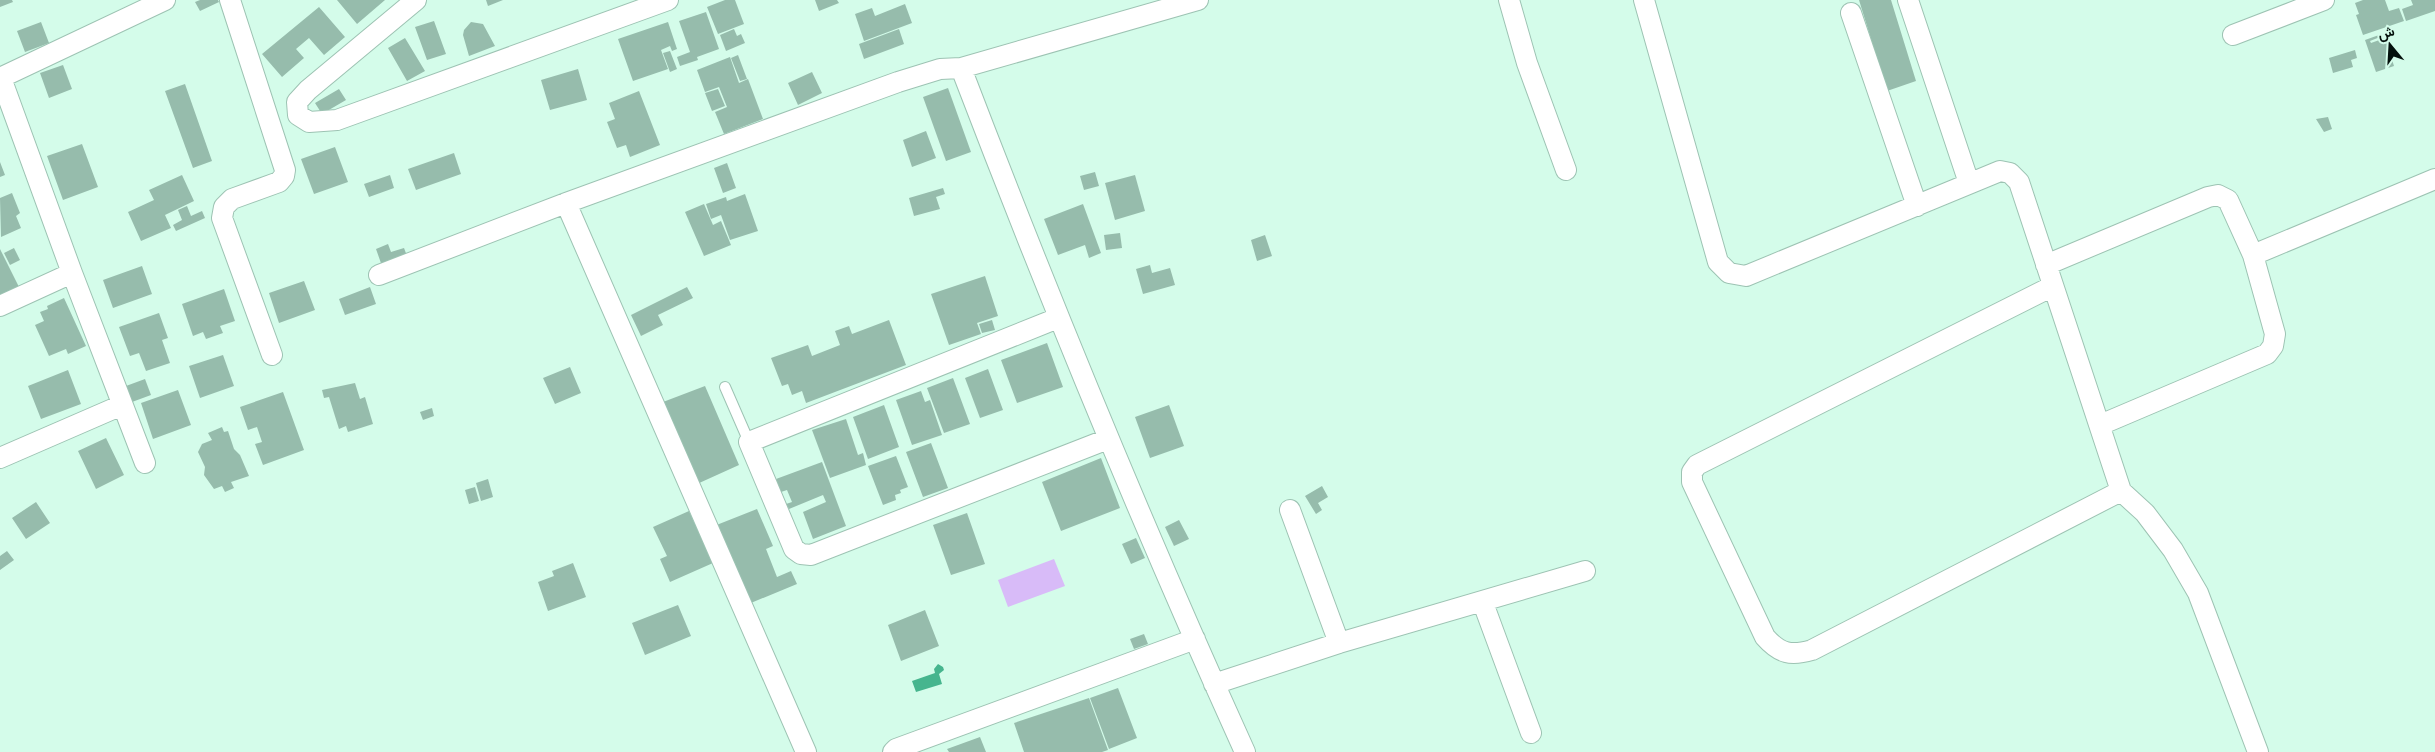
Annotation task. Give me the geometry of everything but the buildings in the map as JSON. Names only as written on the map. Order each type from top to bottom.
[{"type":"street","points":[[145,463],[0,78],[165,0]]},
{"type":"street","points":[[230,0],[285,170],[284,176],[279,182],[232,199],[224,207],[222,218],[272,355]]},
{"type":"street","points":[[416,0],[308,90],[297,102],[298,115],[310,122],[337,120],[668,0]]},
{"type":"street","points":[[379,275],[566,203],[898,82],[940,69],[961,68],[1198,0]]},
{"type":"street","points":[[1510,0],[1527,63],[1566,170]]},
{"type":"street","points":[[1644,0],[1718,262],[1729,273],[1746,276],[2000,171],[2010,173],[2019,182],[2121,491],[2151,520],[2173,550],[2198,593],[2258,752]]},
{"type":"street","points":[[1908,0],[1969,183]]},
{"type":"street","points":[[2233,36],[2324,0]]},
{"type":"street","points":[[1851,13],[1917,206]]},
{"type":"street","points":[[961,68],[1058,318],[1108,439],[1245,752]]},
{"type":"street","points":[[2253,255],[2435,179]]},
{"type":"street","points":[[2046,265],[2218,195],[2228,200],[2253,255],[2275,334],[2273,346],[2267,354],[2100,425]]},
{"type":"street","points":[[566,203],[806,752]]},
{"type":"street","points":[[0,306],[72,273]]},
{"type":"street","points":[[2053,286],[1697,465],[1692,472],[1692,482],[1764,637],[1775,649],[1796,654],[1812,650],[2121,491]]},
{"type":"street","points":[[1058,318],[749,442],[794,549],[801,554],[811,555],[1108,439]]},
{"type":"street","points":[[0,458],[122,405]]},
{"type":"street","points":[[1290,510],[1339,643]]},
{"type":"street","points":[[1214,684],[1339,643],[1483,603],[1584,571]]},
{"type":"street","points":[[1483,603],[1531,733]]},
{"type":"street","points":[[894,752],[896,749],[1195,639]]},
{"type":"lane","points":[[726,387],[749,442]]},
{"type":"shaded area","points":[[1054,559],[1065,586],[1008,607],[998,580]]},
{"type":"shaded area","points":[[938,664],[944,670],[939,674],[942,684],[916,692],[912,681],[935,673],[934,669]]}]
